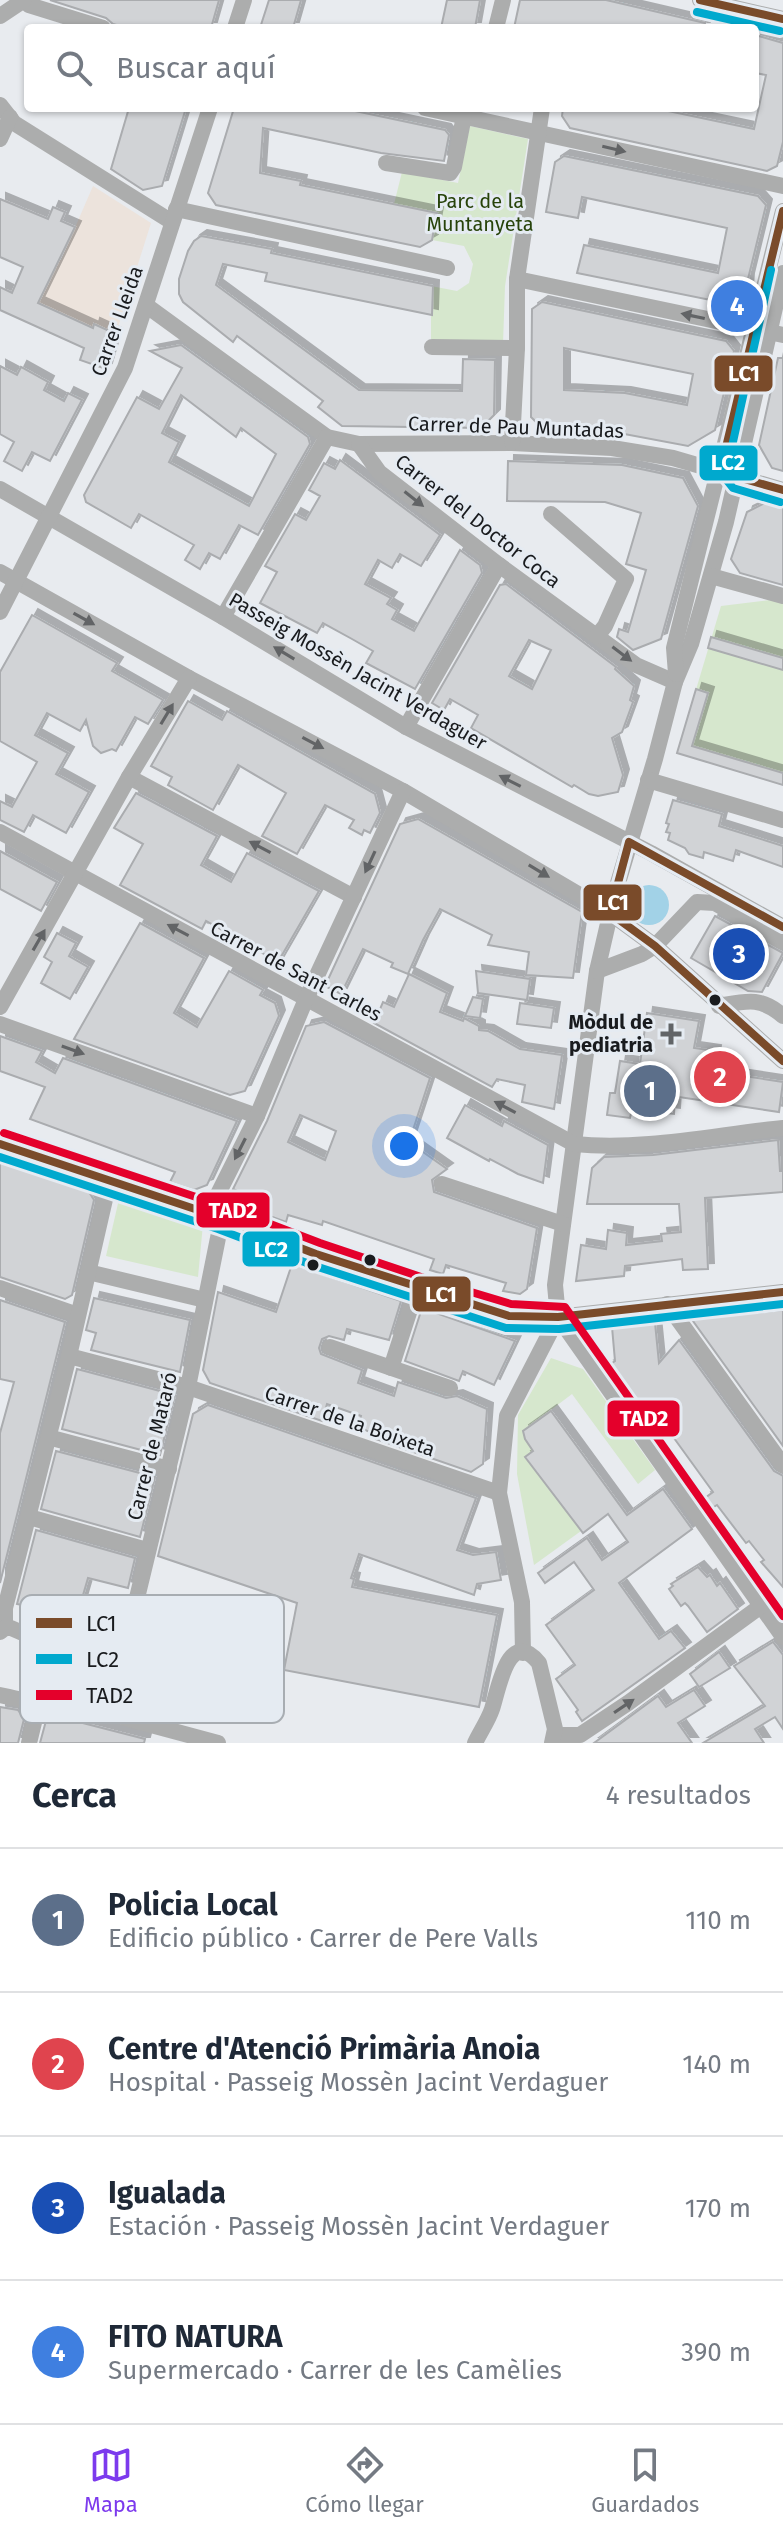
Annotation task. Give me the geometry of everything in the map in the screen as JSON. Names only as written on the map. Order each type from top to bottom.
[{"type":"street","points":[[0,16],[24,0],[29,5],[90,24]]},
{"type":"street","points":[[236,24],[244,0]]},
{"type":"street","points":[[497,24],[503,0]]},
{"type":"street","points":[[700,0],[783,19]]},
{"type":"street","points":[[5,111],[14,123],[174,215],[447,268]]},
{"type":"street","points":[[0,139],[5,111]]},
{"type":"street","name":"Carrer Lleida","points":[[0,612],[125,368],[209,112]]},
{"type":"street","points":[[512,443],[517,279],[541,112]]},
{"type":"street","points":[[386,163],[450,173],[471,114],[538,132],[783,186]]},
{"type":"street","points":[[676,679],[674,648],[720,472],[769,332],[783,211]]},
{"type":"street","points":[[783,273],[737,477],[711,576],[691,644],[676,679],[610,913],[597,971],[555,1285],[558,1317],[783,1637]]},
{"type":"street","points":[[517,279],[769,332]]},
{"type":"street","points":[[147,306],[327,437],[359,444]]},
{"type":"street","points":[[432,347],[517,348]]},
{"type":"street","points":[[223,617],[327,437]]},
{"type":"street","name":"Carrer de Pau Muntadas","points":[[379,472],[387,455],[386,443]]},
{"type":"street","name":"Carrer de Pau Muntadas","points":[[359,444],[512,443],[612,448],[673,458],[783,490]]},
{"type":"street","name":"Carrer del Doctor Coca","points":[[359,444],[379,472],[499,565],[636,665],[676,679]]},
{"type":"street","name":"Passeig Mossèn Jacint Verdaguer","points":[[0,489],[406,727],[629,842],[783,927]]},
{"type":"street","points":[[551,514],[626,579],[605,626],[597,636]]},
{"type":"street","points":[[406,727],[499,565]]},
{"type":"street","points":[[0,572],[189,678],[403,791],[610,913],[655,946],[783,1061]]},
{"type":"street","points":[[711,576],[783,596]]},
{"type":"street","points":[[0,1007],[129,777],[189,678]]},
{"type":"street","points":[[129,777],[354,897]]},
{"type":"street","points":[[648,780],[783,820]]},
{"type":"street","name":"Carrer de Mataró","points":[[137,1595],[188,1387],[205,1300],[215,1216],[306,999],[403,791]]},
{"type":"street","name":"Carrer de Sant Carles","points":[[0,832],[574,1144]]},
{"type":"street","points":[[597,971],[655,946],[697,902],[706,901],[724,907],[783,942]]},
{"type":"street","points":[[719,1006],[760,1001],[783,1016]]},
{"type":"street","points":[[0,1024],[257,1116]]},
{"type":"street","points":[[574,1144],[649,1143],[783,1128]]},
{"type":"street","points":[[0,1144],[215,1216],[316,1254],[509,1316],[558,1317],[783,1292]]},
{"type":"street","points":[[2,1628],[109,1182]]},
{"type":"street","points":[[442,1184],[563,1224]]},
{"type":"street","points":[[88,1272],[205,1300]]},
{"type":"street","points":[[0,1288],[78,1315]]},
{"type":"street","points":[[391,1368],[417,1288]]},
{"type":"street","points":[[667,1304],[783,1465]]},
{"type":"street","points":[[523,1653],[522,1602],[499,1493],[507,1416],[558,1317]]},
{"type":"street","points":[[330,1347],[450,1388]]},
{"type":"street","name":"Carrer de la Boixeta","points":[[69,1356],[188,1387],[499,1493]]},
{"type":"street","points":[[48,1437],[169,1469]]},
{"type":"street","points":[[29,1517],[147,1550]]},
{"type":"street","points":[[475,1743],[491,1711],[505,1663],[511,1656],[523,1653],[539,1663],[554,1739],[580,1735],[761,1606]]},
{"type":"street","points":[[0,1695],[20,1699]]},
{"type":"street","points":[[29,1743],[34,1723]]},
{"type":"street","points":[[144,1723],[218,1743]]},
{"type":"shaded area","points":[[93,186],[151,223],[108,359],[10,315],[39,251],[61,260]]},
{"type":"green space","name":"Parc de la Muntanyeta","points":[[470,126],[528,139],[505,286],[503,344],[431,342],[431,286],[457,291],[469,283],[473,264],[464,246],[432,240],[437,213],[394,204],[402,172],[458,183]]},
{"type":"green space","points":[[783,601],[783,785],[677,753],[721,606]]},
{"type":"green space","points":[[119,1199],[203,1224],[198,1277],[106,1256]]},
{"type":"green space","points":[[551,1358],[583,1369],[655,1470],[638,1484],[572,1394],[523,1431],[533,1451],[526,1457],[581,1531],[534,1565],[517,1474],[518,1415]]},
{"type":"water","points":[[649,885],[663,891],[669,905],[663,919],[649,925],[635,919],[629,905],[635,891]]},
{"type":"building","points":[[50,0],[219,0],[212,24],[113,24],[106,18]]},
{"type":"building","points":[[269,0],[301,0],[294,24],[261,24]]},
{"type":"building","points":[[447,0],[480,0],[476,24],[442,24]]},
{"type":"building","points":[[520,0],[606,0],[705,23],[705,24],[515,24]]},
{"type":"building","points":[[759,36],[783,43],[783,142],[777,166],[767,171],[570,128],[562,116],[562,112],[673,112],[754,129],[766,75],[759,74]]},
{"type":"building","points":[[128,112],[185,112],[162,186],[143,190],[111,169]]},
{"type":"building","points":[[233,112],[360,112],[445,130],[449,135],[444,161],[381,153],[263,128],[260,173],[301,181],[300,185],[437,213],[432,240],[420,247],[216,205],[208,193]]},
{"type":"building","points":[[564,156],[758,196],[766,205],[748,279],[746,303],[740,306],[577,273],[584,245],[718,273],[727,228],[582,197],[578,218],[546,212],[555,162]]},
{"type":"building","points":[[0,199],[48,219],[53,207],[65,212],[61,221],[75,227],[38,303],[93,328],[94,324],[116,334],[106,369],[80,360],[84,348],[0,310],[0,287],[12,293],[23,267],[0,257]]},
{"type":"building","points":[[201,236],[433,286],[432,315],[265,281],[267,273],[223,264],[216,285],[359,390],[462,391],[463,359],[495,360],[494,415],[481,428],[342,426],[318,407],[323,401],[237,336],[233,342],[183,302],[179,294],[179,279],[188,251]]},
{"type":"building","points":[[542,302],[726,341],[734,351],[715,430],[688,446],[619,433],[543,429],[531,417],[532,309]],"holes":[[[564,348],[693,374],[687,405],[625,393],[564,390]]]},
{"type":"building","points":[[181,345],[308,437],[310,444],[258,535],[239,525],[220,559],[209,553],[200,569],[185,560],[194,545],[139,514],[131,528],[86,502],[84,495],[137,397],[159,409],[182,368],[150,351]],"holes":[[[181,395],[236,437],[241,428],[276,454],[249,506],[169,462],[179,442],[162,433]]]},
{"type":"building","points":[[778,358],[783,358],[783,471],[772,468],[759,445]]},
{"type":"building","points":[[0,366],[17,375],[21,367],[48,382],[44,390],[64,401],[68,393],[82,400],[50,461],[32,452],[22,471],[4,461],[14,442],[0,434]]},
{"type":"building","points":[[340,460],[440,535],[421,566],[400,554],[392,568],[378,560],[365,584],[391,598],[387,604],[397,610],[392,619],[414,631],[460,550],[480,565],[482,573],[415,689],[366,663],[373,651],[352,639],[323,623],[317,633],[260,603],[277,572],[265,566],[295,514],[306,520],[320,496],[309,490],[324,463],[335,469]]},
{"type":"building","points":[[508,461],[622,465],[683,478],[698,506],[661,639],[633,650],[617,637],[619,629],[628,632],[646,570],[626,564],[641,513],[605,502],[507,501]]},
{"type":"building","points":[[769,501],[783,505],[783,585],[740,573],[731,559],[747,512]]},
{"type":"building","points":[[506,584],[616,667],[634,686],[630,700],[633,702],[622,732],[612,738],[623,775],[618,792],[598,796],[574,785],[572,787],[471,728],[478,715],[450,699],[444,710],[432,703],[500,585]],"holes":[[[529,640],[551,650],[532,689],[509,676]]]},
{"type":"building","points":[[32,615],[117,663],[112,671],[163,700],[148,724],[135,717],[116,751],[112,749],[101,753],[93,746],[86,720],[80,731],[47,713],[35,735],[68,753],[56,774],[89,792],[66,833],[33,815],[24,832],[0,820],[0,801],[12,807],[37,762],[0,741],[0,672]]},
{"type":"building","points":[[711,637],[783,658],[783,670],[708,648]]},
{"type":"building","points":[[696,689],[708,693],[692,746],[783,773],[783,785],[677,753]]},
{"type":"building","points":[[188,701],[222,720],[227,711],[375,794],[380,813],[370,833],[364,830],[362,835],[349,828],[354,820],[325,805],[297,854],[262,836],[286,793],[238,765],[213,810],[168,785],[172,777],[151,766]]},
{"type":"building","points":[[136,793],[217,836],[201,865],[231,882],[247,853],[319,891],[278,962],[206,921],[202,929],[120,885],[143,844],[114,828]]},
{"type":"building","points":[[673,800],[722,814],[719,826],[783,846],[783,867],[736,850],[733,861],[704,852],[703,858],[689,854],[685,848],[668,840],[670,833],[666,832],[669,824],[666,823]]},
{"type":"building","points":[[418,819],[582,912],[573,978],[526,975],[529,952],[488,945],[492,935],[440,909],[408,974],[363,949],[341,994],[325,986],[400,824]]},
{"type":"building","points":[[0,851],[57,882],[41,911],[0,889]]},
{"type":"building","points":[[715,916],[783,953],[762,992],[748,991],[691,958]]},
{"type":"building","points":[[140,923],[204,958],[174,1013],[197,1027],[229,971],[263,990],[260,995],[275,1003],[279,1016],[245,1091],[230,1095],[74,1039]]},
{"type":"building","points":[[57,933],[76,943],[69,956],[88,967],[70,999],[41,983],[52,962],[44,957]]},
{"type":"building","points":[[476,971],[530,979],[527,1000],[478,993]]},
{"type":"building","points":[[409,974],[447,993],[440,1012],[463,1021],[464,1018],[479,1026],[479,1030],[488,1031],[520,1049],[562,1055],[554,1109],[522,1102],[525,1085],[497,1079],[492,1087],[374,1023],[383,1002],[394,1007]]},
{"type":"building","points":[[473,997],[483,999],[480,1018],[465,1016]]},
{"type":"building","points":[[520,1003],[554,1008],[551,1028],[517,1024]]},
{"type":"building","points":[[647,1013],[699,1021],[694,1048],[715,1051],[711,1071],[783,1082],[779,1112],[679,1097],[675,1098],[674,1114],[632,1109],[630,1118],[607,1115],[610,1093],[615,1093],[620,1061],[640,1064]]},
{"type":"building","points":[[324,1022],[430,1078],[409,1142],[447,1169],[432,1180],[434,1192],[537,1228],[527,1289],[520,1294],[503,1291],[506,1283],[446,1265],[443,1274],[430,1270],[434,1259],[323,1221],[322,1225],[288,1215],[286,1222],[256,1211],[260,1202],[233,1189],[267,1121],[306,1026]],"holes":[[[300,1115],[336,1131],[325,1160],[288,1142]]]},
{"type":"building","points":[[0,1036],[42,1051],[36,1062],[55,1073],[63,1058],[237,1121],[207,1185],[194,1190],[170,1182],[175,1172],[30,1119],[45,1087],[0,1071]]},
{"type":"building","points":[[465,1105],[502,1126],[504,1121],[548,1145],[543,1183],[489,1161],[447,1138]]},
{"type":"building","points":[[778,1140],[783,1192],[705,1198],[708,1269],[683,1270],[682,1259],[625,1266],[624,1276],[576,1281],[581,1245],[606,1249],[608,1230],[627,1233],[626,1245],[662,1241],[661,1234],[681,1232],[679,1204],[587,1204],[592,1168],[604,1157],[653,1155]]},
{"type":"building","points":[[0,1161],[89,1192],[94,1200],[72,1295],[65,1299],[0,1277]]},
{"type":"building","points":[[292,1264],[401,1301],[389,1340],[347,1329],[344,1340],[329,1336],[322,1339],[321,1354],[362,1370],[358,1383],[394,1396],[398,1382],[446,1398],[457,1396],[487,1409],[483,1464],[471,1472],[376,1439],[377,1435],[358,1427],[361,1416],[327,1404],[322,1421],[210,1383],[203,1370],[218,1292],[276,1312]]},
{"type":"building","points":[[94,1298],[190,1320],[180,1372],[91,1350],[96,1333],[86,1330]]},
{"type":"building","points":[[0,1300],[65,1322],[0,1583],[0,1433],[14,1382],[0,1379]]},
{"type":"building","points":[[422,1308],[515,1341],[494,1385],[463,1371],[459,1381],[405,1361]]},
{"type":"building","points":[[754,1310],[756,1313],[783,1310],[783,1446],[693,1321],[694,1317]]},
{"type":"building","points":[[655,1323],[659,1363],[679,1340],[774,1471],[783,1476],[783,1587],[717,1505],[712,1508],[705,1498],[713,1492],[658,1416],[649,1422],[608,1366],[615,1361],[612,1327]]},
{"type":"building","points":[[77,1369],[175,1395],[160,1455],[62,1429]]},
{"type":"building","points":[[208,1405],[476,1498],[457,1550],[473,1555],[496,1552],[501,1580],[477,1584],[474,1595],[359,1554],[351,1578],[354,1579],[352,1587],[497,1615],[479,1707],[284,1670],[297,1603],[284,1599],[284,1595],[273,1595],[158,1556],[193,1414]]},
{"type":"building","points":[[551,1411],[627,1515],[663,1489],[692,1529],[619,1583],[659,1639],[671,1631],[685,1648],[582,1721],[556,1679],[575,1665],[546,1625],[594,1590],[574,1562],[545,1583],[538,1573],[587,1538],[602,1560],[628,1542],[608,1514],[583,1533],[525,1457],[533,1451],[523,1431]]},
{"type":"building","points":[[56,1451],[155,1477],[140,1537],[41,1509]]},
{"type":"building","points":[[36,1530],[135,1558],[128,1588],[88,1578],[83,1595],[20,1595],[20,1605],[17,1604]]},
{"type":"building","points":[[698,1567],[707,1577],[710,1575],[717,1586],[720,1583],[738,1609],[707,1632],[688,1606],[685,1603],[681,1606],[669,1589],[673,1586],[671,1584]]},
{"type":"building","points":[[773,1642],[783,1655],[783,1729],[775,1717],[755,1729],[764,1743],[703,1743],[765,1706],[734,1666]]},
{"type":"building","points":[[719,1652],[730,1668],[699,1687],[690,1674]]},
{"type":"building","points":[[694,1690],[705,1706],[678,1723],[692,1743],[594,1743],[658,1696],[666,1707]]},
{"type":"building","points":[[0,1707],[18,1710],[20,1723],[23,1723],[18,1743],[0,1743]]},
{"type":"building","points":[[45,1723],[83,1723],[145,1739],[144,1743],[40,1743]]},
{"type":"transit line","name":"LC1","points":[[700,0],[783,19]]},
{"type":"transit line","name":"LC2","points":[[697,12],[749,24]]},
{"type":"transit line","name":"LC2","points":[[759,26],[780,31]]},
{"type":"transit line","name":"LC1","points":[[783,211],[720,472],[783,490]]},
{"type":"transit line","name":"LC2","points":[[771,270],[725,478],[733,488],[780,502]]},
{"type":"transit line","name":"LC1","points":[[783,927],[629,842],[610,913],[655,946],[783,1061]]},
{"type":"transit line","name":"TAD2","points":[[4,1133],[226,1207],[421,1277],[511,1304],[565,1307],[783,1616]]},
{"type":"transit line","name":"LC1","points":[[0,1144],[222,1218],[316,1254],[509,1316],[558,1317],[783,1292]]},
{"type":"transit line","name":"LC2","points":[[0,1157],[218,1229],[312,1265],[506,1328],[559,1329],[783,1304]]},
{"type":"place","name":"FITO NATURA","points":[[737,306]]},
{"type":"place","name":"Igualada","points":[[739,954]]},
{"type":"place","name":"Mòdul de pediatria","points":[[671,1034]]},
{"type":"place","name":"Centre d'Atenció Primària Anoia","points":[[720,1077]]},
{"type":"place","name":"Policia Local","points":[[650,1091]]}]
